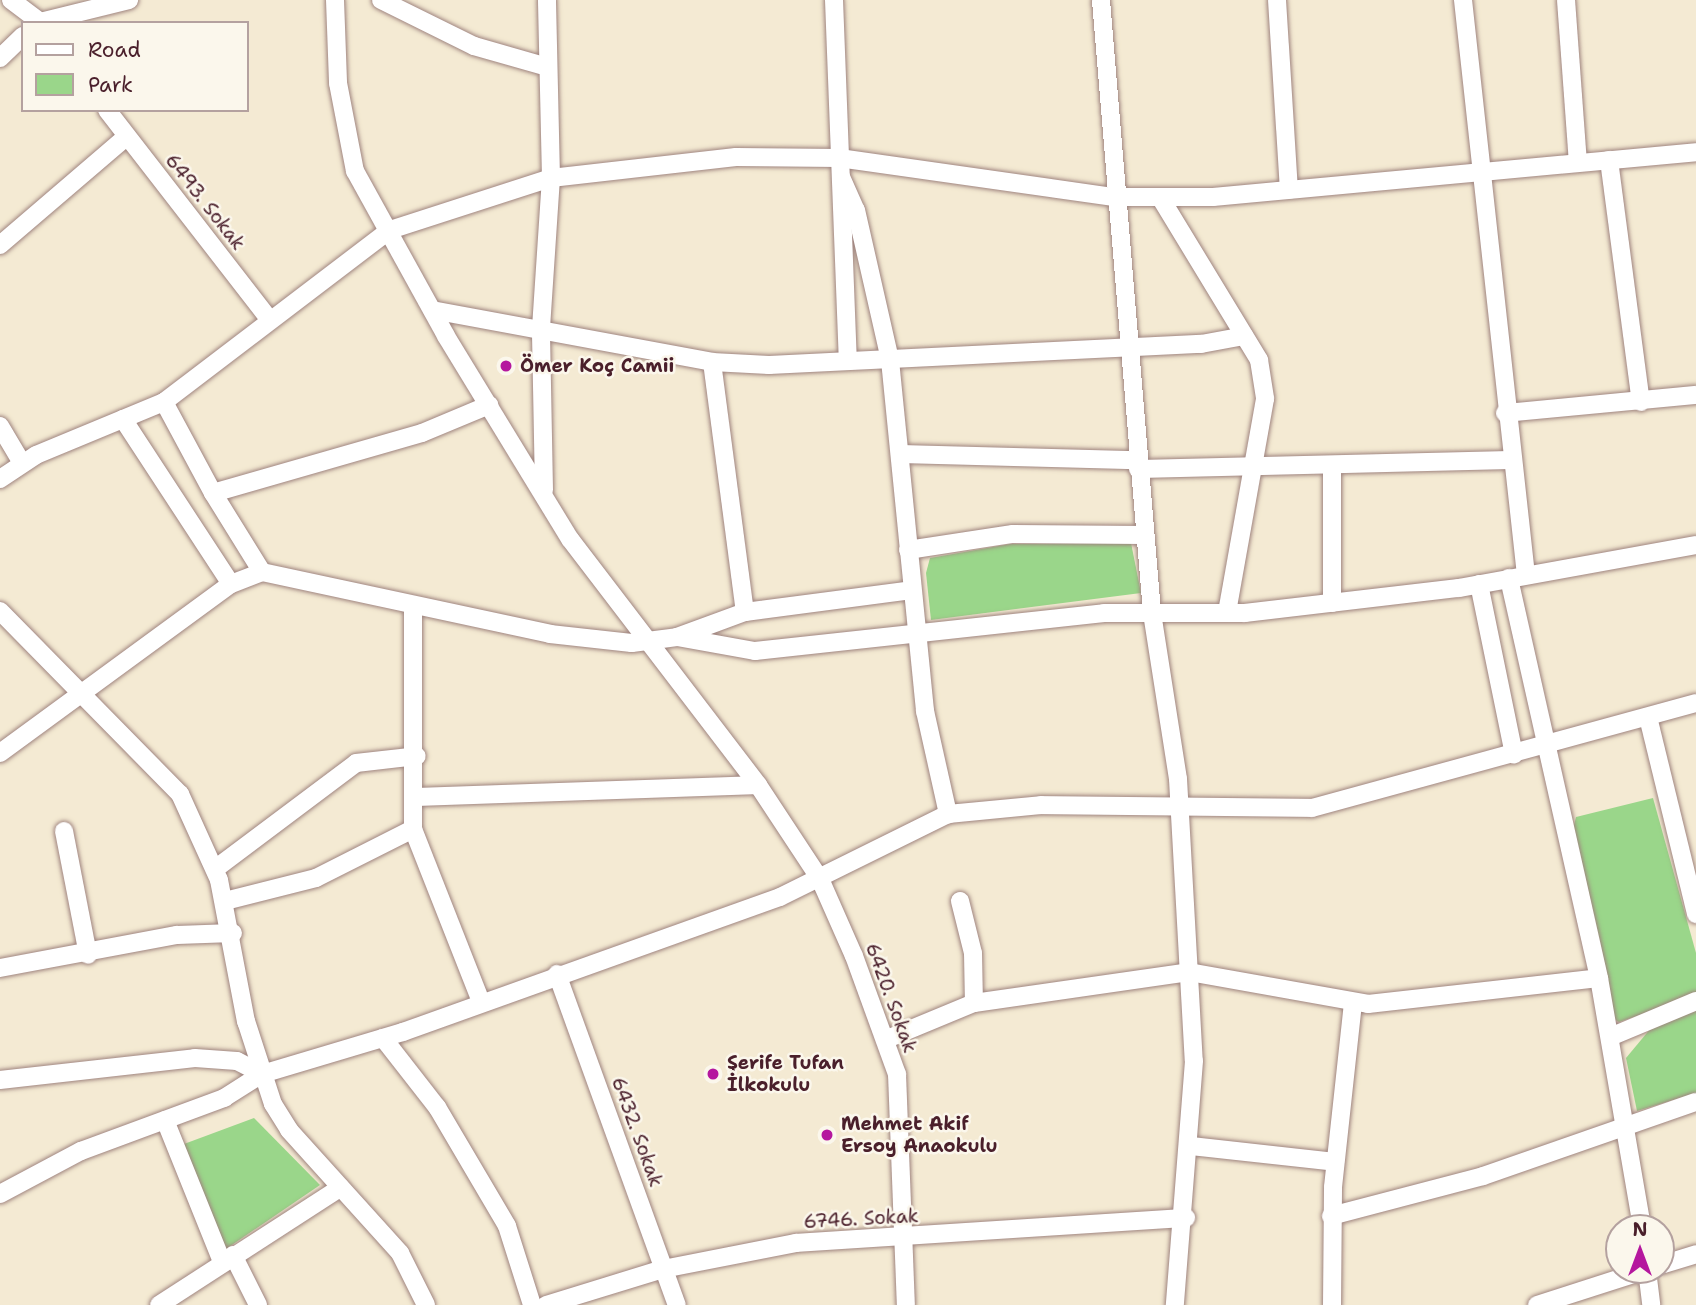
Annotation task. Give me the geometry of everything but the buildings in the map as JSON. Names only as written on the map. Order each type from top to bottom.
[{"type":"street","points":[[11,0],[38,21]]},
{"type":"street","points":[[43,21],[129,0]]},
{"type":"street","name":"6420. Sokak","points":[[335,0],[346,144],[432,310],[544,491],[570,539],[758,785],[820,879],[887,1039],[897,1074],[906,1305]]},
{"type":"street","points":[[381,0],[474,46],[547,67]]},
{"type":"street","points":[[544,491],[541,328],[551,178],[547,0]]},
{"type":"street","points":[[834,0],[848,361]]},
{"type":"street","points":[[1101,0],[1114,197],[1144,535],[1152,613],[1180,805],[1189,972],[1191,1146],[1186,1217],[1175,1305]]},
{"type":"street","points":[[1277,0],[1289,190]]},
{"type":"street","points":[[1463,0],[1486,171],[1511,460],[1518,577],[1543,746],[1599,978],[1627,1124],[1640,1214]]},
{"type":"street","points":[[1566,0],[1578,162]]},
{"type":"street","points":[[0,58],[21,38]]},
{"type":"street","name":"6493. Sokak","points":[[109,112],[270,320]]},
{"type":"street","points":[[0,245],[127,136]]},
{"type":"street","points":[[0,479],[22,463],[164,402],[390,230],[551,178],[736,157],[839,158],[1114,197],[1160,197],[1289,190],[1696,152]]},
{"type":"street","points":[[1609,160],[1641,402]]},
{"type":"street","points":[[841,177],[856,209],[890,360],[915,635],[948,814]]},
{"type":"street","points":[[1160,197],[1259,360],[1265,399],[1227,613]]},
{"type":"street","points":[[432,310],[541,328],[712,362],[890,360],[1244,336]]},
{"type":"street","points":[[712,362],[745,612]]},
{"type":"street","points":[[1505,413],[1696,395]]},
{"type":"street","points":[[164,402],[213,493],[262,572]]},
{"type":"street","points":[[213,493],[372,449],[489,405]]},
{"type":"street","points":[[123,419],[231,584]]},
{"type":"street","points":[[0,426],[22,463]]},
{"type":"street","points":[[900,454],[1255,467],[1511,460]]},
{"type":"street","points":[[1332,465],[1332,603]]},
{"type":"street","points":[[908,550],[1013,534],[1144,535]]},
{"type":"street","points":[[677,637],[755,650],[1152,613],[1227,613],[1479,584],[1696,545]]},
{"type":"street","points":[[0,753],[231,584],[262,572],[582,640],[646,641],[677,637],[745,612],[912,590]]},
{"type":"street","points":[[1479,584],[1514,754]]},
{"type":"street","points":[[413,605],[418,797],[413,829],[481,1002]]},
{"type":"street","points":[[0,611],[83,691],[180,794],[215,869],[225,901],[233,933],[246,1021],[262,1074],[289,1130],[400,1253],[426,1305]]},
{"type":"street","points":[[0,1194],[81,1151],[224,1098],[262,1074],[383,1038],[820,879],[948,814],[1041,805],[1312,808],[1696,703]]},
{"type":"street","points":[[1648,717],[1696,914]]},
{"type":"street","points":[[215,869],[356,764],[417,756]]},
{"type":"street","points":[[418,797],[758,785]]},
{"type":"street","points":[[225,901],[316,878],[413,829]]},
{"type":"street","points":[[64,831],[88,955]]},
{"type":"street","points":[[960,901],[973,953],[974,1003]]},
{"type":"street","points":[[0,968],[88,955],[177,935],[233,933]]},
{"type":"street","points":[[887,1039],[974,1003],[1189,972],[1353,1003],[1599,978]]},
{"type":"street","name":"6432. Sokak","points":[[557,974],[677,1305]]},
{"type":"street","points":[[1610,1037],[1696,1001]]},
{"type":"street","points":[[1332,1305],[1331,1216],[1353,1003]]},
{"type":"street","points":[[383,1038],[436,1107],[494,1202],[532,1305]]},
{"type":"street","points":[[0,1080],[195,1058],[237,1061],[262,1074]]},
{"type":"street","points":[[1331,1216],[1483,1176],[1696,1102]]},
{"type":"street","points":[[165,1120],[228,1259],[258,1305]]},
{"type":"street","points":[[1191,1146],[1335,1162]]},
{"type":"street","points":[[159,1305],[340,1188]]},
{"type":"street","name":"6746. Sokak","points":[[546,1305],[663,1269],[796,1243],[904,1239],[1186,1217]]},
{"type":"street","points":[[1675,1261],[1696,1254]]},
{"type":"street","points":[[1537,1305],[1605,1283]]},
{"type":"street","points":[[1649,1284],[1651,1305]]},
{"type":"green space","points":[[1131,543],[1141,593],[931,620],[926,573],[930,558],[1010,544]]},
{"type":"green space","points":[[1653,798],[1696,953],[1696,996],[1619,1022],[1611,1017],[1573,829],[1576,817]]},
{"type":"green space","points":[[1696,1011],[1696,1093],[1637,1111],[1626,1058],[1656,1022]]},
{"type":"green space","points":[[254,1118],[320,1185],[226,1249],[184,1144]]},
{"type":"place","name":"Ömer Koç Camii","points":[[506,366]]},
{"type":"place","name":"Şerife Tufan İlkokulu","points":[[713,1074]]},
{"type":"place","name":"Mehmet Akif Ersoy Anaokulu","points":[[827,1135]]}]
